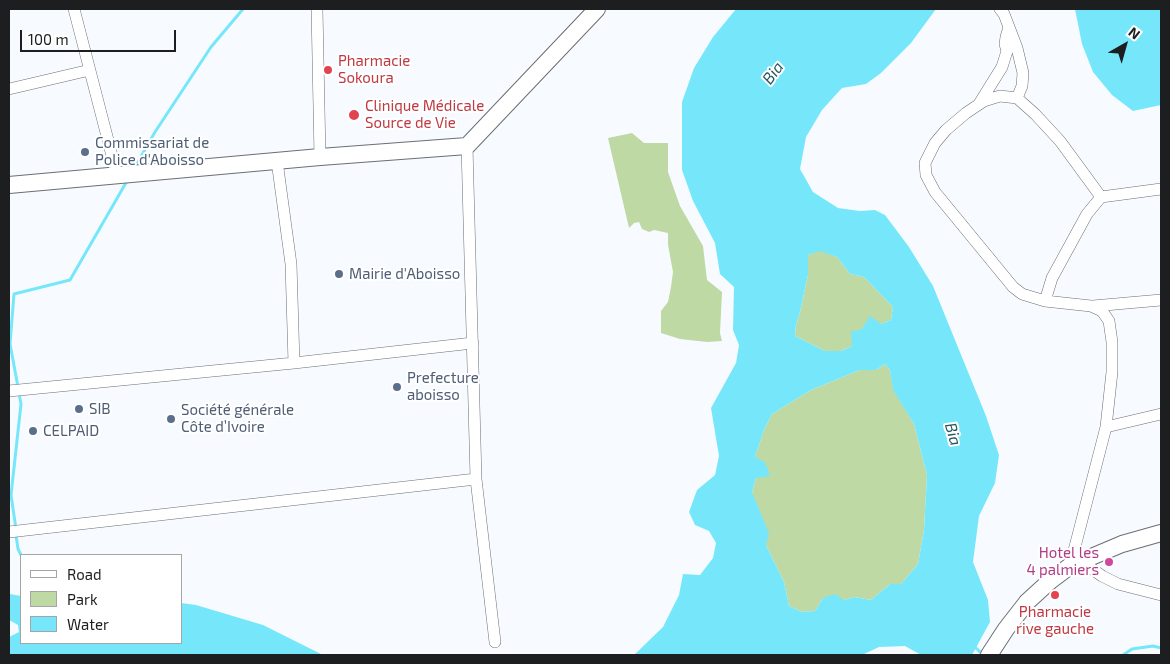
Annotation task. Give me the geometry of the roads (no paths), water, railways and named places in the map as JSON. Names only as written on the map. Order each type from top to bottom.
[{"type":"main road","points":[[9,185],[320,157],[467,146],[597,9]]},
{"type":"main road","points":[[989,655],[1006,629],[1028,602],[1050,581],[1075,564],[1122,544],[1161,533]]},
{"type":"street","points":[[74,9],[117,175]]},
{"type":"street","points":[[317,9],[320,157]]},
{"type":"street","points":[[1000,9],[1004,14],[1017,48],[1023,73],[1022,86],[1017,98]]},
{"type":"street","points":[[979,104],[1002,67],[1007,51],[1005,44],[1009,28]]},
{"type":"street","points":[[9,89],[90,70]]},
{"type":"street","points":[[1101,197],[1060,141],[1017,98],[1000,96],[979,104],[966,112],[935,143],[925,163],[926,175],[935,192],[1013,287],[1022,294],[1045,301],[1091,306],[1161,300]]},
{"type":"street","points":[[467,146],[476,479],[494,642]]},
{"type":"street","points":[[277,161],[292,264],[294,363]]},
{"type":"street","points":[[1045,301],[1052,278],[1088,214],[1101,197],[1161,189]]},
{"type":"street","points":[[1091,306],[1102,311],[1109,321],[1112,342],[1112,372],[1106,427],[1075,564],[1118,584],[1161,595]]},
{"type":"street","points":[[9,391],[473,343]]},
{"type":"street","points":[[1106,427],[1161,414]]},
{"type":"street","points":[[9,532],[476,479]]},
{"type":"water","name":"Bia","points":[[736,9],[936,9],[911,43],[881,73],[866,84],[842,88],[822,110],[806,137],[800,169],[813,192],[838,208],[860,211],[875,210],[885,215],[909,247],[933,286],[986,416],[999,455],[995,483],[979,516],[973,562],[988,600],[990,622],[972,655],[921,655],[905,646],[879,647],[862,655],[634,655],[663,627],[679,595],[683,574],[700,575],[713,558],[716,543],[709,531],[695,525],[689,512],[697,490],[715,475],[719,456],[711,408],[736,363],[739,345],[733,330],[734,287],[720,274],[715,243],[693,201],[682,170],[682,102],[694,68],[713,37]],"holes":[[[820,251],[837,257],[850,274],[864,277],[893,307],[891,320],[881,324],[870,316],[862,329],[851,332],[852,346],[841,351],[825,351],[795,336],[808,275],[808,255]],[[885,364],[890,370],[893,390],[914,424],[927,475],[924,530],[918,564],[901,584],[890,584],[871,600],[855,597],[844,600],[835,594],[823,598],[815,611],[802,612],[789,606],[784,582],[766,545],[769,533],[752,492],[756,478],[770,476],[765,462],[755,457],[764,430],[772,414],[811,390],[860,370],[876,370]]]},
{"type":"water","points":[[1075,9],[1161,9],[1161,105],[1133,111],[1112,95],[1093,72],[1082,44]]},
{"type":"water","points":[[9,595],[20,596],[20,644],[182,644],[182,603],[196,605],[263,625],[323,655],[9,655],[9,637],[19,632],[18,625],[9,620]]},
{"type":"waterway","points":[[134,169],[155,132],[211,47],[243,9]]},
{"type":"waterway","points":[[18,387],[10,344],[14,294],[70,280],[127,181]]},
{"type":"waterway","points":[[16,529],[11,495],[21,404],[19,393]]},
{"type":"waterway","points":[[16,535],[20,554]]},
{"type":"waterway","points":[[973,645],[983,655]]},
{"type":"waterway","points":[[1123,655],[1132,649],[1153,646],[1161,648]]},
{"type":"place","name":"Pharmacie Sokoura","points":[[328,70]]},
{"type":"place","name":"Clinique Médicale Source de Vie","points":[[354,115]]},
{"type":"place","name":"Commissariat de Police d'Aboisso","points":[[85,152]]},
{"type":"place","name":"Mairie d'Aboisso","points":[[339,274]]},
{"type":"place","name":"Prefecture aboisso","points":[[397,387]]},
{"type":"place","name":"SIB","points":[[79,409]]},
{"type":"place","name":"Société générale Côte d’Ivoire","points":[[171,419]]},
{"type":"place","name":"CELPAID","points":[[33,431]]},
{"type":"place","name":"Hotel les 4 palmiers","points":[[1109,562]]},
{"type":"place","name":"Pharmacie rive gauche","points":[[1055,595]]}]
